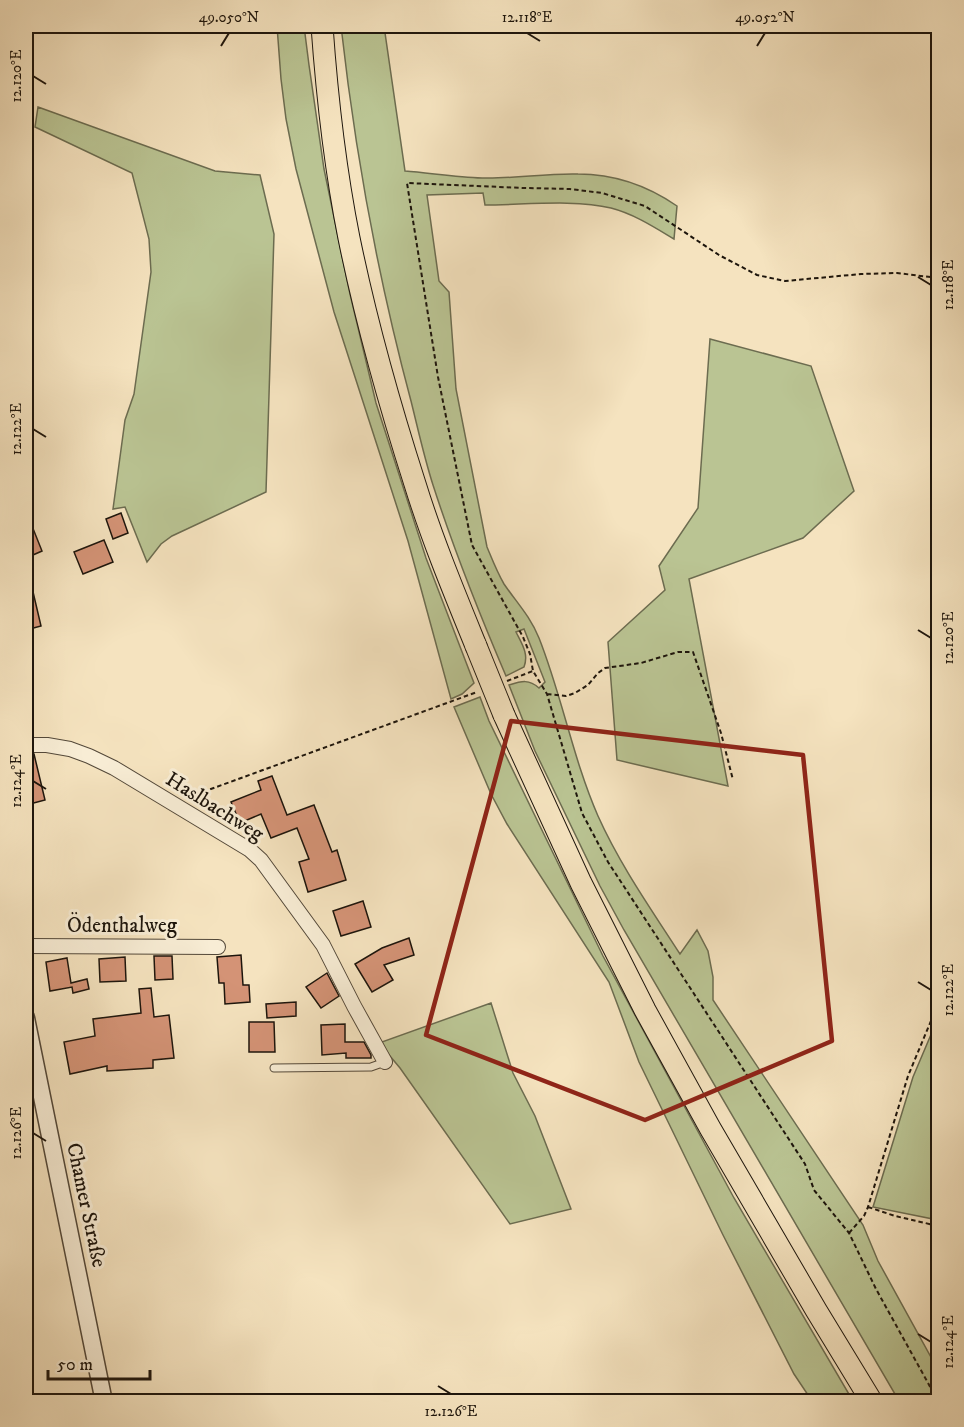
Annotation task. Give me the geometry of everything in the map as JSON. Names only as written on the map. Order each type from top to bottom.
[{"type":"highway","points":[[322,26],[335,152],[349,236],[365,306],[415,485],[445,570],[504,715],[581,883],[645,1010],[710,1128],[872,1401]]},
{"type":"street","name":"Haslbachweg","points":[[26,745],[47,745],[70,749],[89,756],[114,768],[250,850],[261,860],[323,945],[386,1062]]},
{"type":"street","name":"Ödenthalweg","points":[[26,946],[218,947]]},
{"type":"street","name":"Chamer Straße","points":[[26,1018],[104,1401]]},
{"type":"lane","points":[[274,1068],[371,1067],[386,1062]]},
{"type":"path","points":[[939,278],[897,273],[785,281],[757,275],[719,255],[645,206],[602,194],[570,189],[407,183],[438,377],[472,545],[524,637],[533,671],[547,694],[582,813],[608,862],[805,1164],[814,1190],[849,1233],[876,1289],[939,1401]]},
{"type":"path","points":[[547,694],[566,696],[575,693],[588,685],[605,668],[640,663],[678,652],[693,652],[721,733],[733,780]]},
{"type":"path","points":[[499,684],[533,671]]},
{"type":"path","points":[[173,803],[477,692]]},
{"type":"path","points":[[849,1233],[864,1216],[868,1207],[908,1076],[939,1004]]},
{"type":"path","points":[[868,1207],[939,1226]]},
{"type":"highlighted area","points":[[511,721],[803,755],[832,1041],[645,1120],[426,1035]]},
{"type":"green space","points":[[277,26],[304,26],[324,169],[376,403],[426,558],[474,683],[462,694],[451,699],[408,541],[334,312],[296,169],[286,119]]},
{"type":"green space","points":[[341,26],[384,26],[405,171],[482,178],[566,174],[605,176],[642,187],[677,206],[674,239],[644,221],[597,205],[565,203],[485,205],[483,193],[427,195],[439,281],[449,292],[456,389],[487,547],[504,584],[527,616],[539,638],[589,794],[616,852],[680,954],[697,930],[708,951],[713,977],[713,1000],[863,1225],[878,1261],[938,1370],[938,1401],[899,1401],[624,930],[600,886],[535,751],[509,685],[525,682],[532,683],[539,688],[545,682],[524,629],[516,632],[525,653],[524,667],[506,676],[458,557],[424,454],[378,262],[353,120]]},
{"type":"green space","points":[[38,107],[215,171],[260,175],[274,234],[266,492],[172,536],[161,544],[147,562],[125,507],[113,509],[125,420],[134,394],[151,272],[149,239],[132,173],[35,127]]},
{"type":"green space","points":[[710,339],[811,366],[854,491],[803,538],[689,579],[728,786],[617,760],[608,642],[665,590],[659,566],[698,508]]},
{"type":"green space","points":[[480,697],[489,721],[603,956],[734,1198],[853,1401],[812,1401],[794,1374],[639,1062],[609,982],[507,824],[491,794],[454,707]]},
{"type":"green space","points":[[491,1003],[513,1073],[535,1116],[571,1209],[510,1224],[400,1068],[379,1043]]},
{"type":"green space","points":[[938,1018],[938,1220],[873,1207],[913,1077]]},
{"type":"building","points":[[26,511],[42,551],[26,558]]},
{"type":"building","points":[[121,513],[128,533],[113,539],[106,519]]},
{"type":"building","points":[[104,540],[113,562],[83,574],[74,552]]},
{"type":"building","points":[[26,579],[30,579],[41,626],[26,630]]},
{"type":"building","points":[[26,754],[34,754],[45,800],[26,805]]},
{"type":"building","points":[[272,776],[287,815],[314,805],[332,852],[337,850],[346,880],[308,892],[299,862],[309,859],[297,828],[271,838],[261,814],[240,823],[231,802],[261,790],[258,781]]},
{"type":"building","points":[[363,901],[371,927],[341,936],[333,911]]},
{"type":"building","points":[[409,938],[414,955],[384,965],[393,980],[372,992],[355,964],[382,948]]},
{"type":"building","points":[[241,955],[243,985],[249,985],[250,1002],[225,1004],[224,983],[219,983],[217,957]]},
{"type":"building","points":[[154,956],[172,956],[173,979],[155,980]]},
{"type":"building","points":[[125,957],[126,981],[100,982],[99,959]]},
{"type":"building","points":[[67,958],[71,983],[87,979],[89,989],[73,993],[72,987],[50,991],[46,962]]},
{"type":"building","points":[[327,973],[339,996],[321,1008],[306,987]]},
{"type":"building","points":[[151,988],[154,1017],[169,1015],[174,1058],[153,1060],[153,1068],[107,1071],[107,1066],[70,1074],[64,1042],[95,1036],[93,1019],[141,1013],[139,989]]},
{"type":"building","points":[[296,1002],[296,1016],[267,1018],[266,1004]]},
{"type":"building","points":[[249,1022],[274,1022],[275,1052],[249,1052]]},
{"type":"building","points":[[345,1024],[345,1042],[364,1042],[371,1058],[346,1058],[346,1053],[322,1055],[321,1025]]}]
